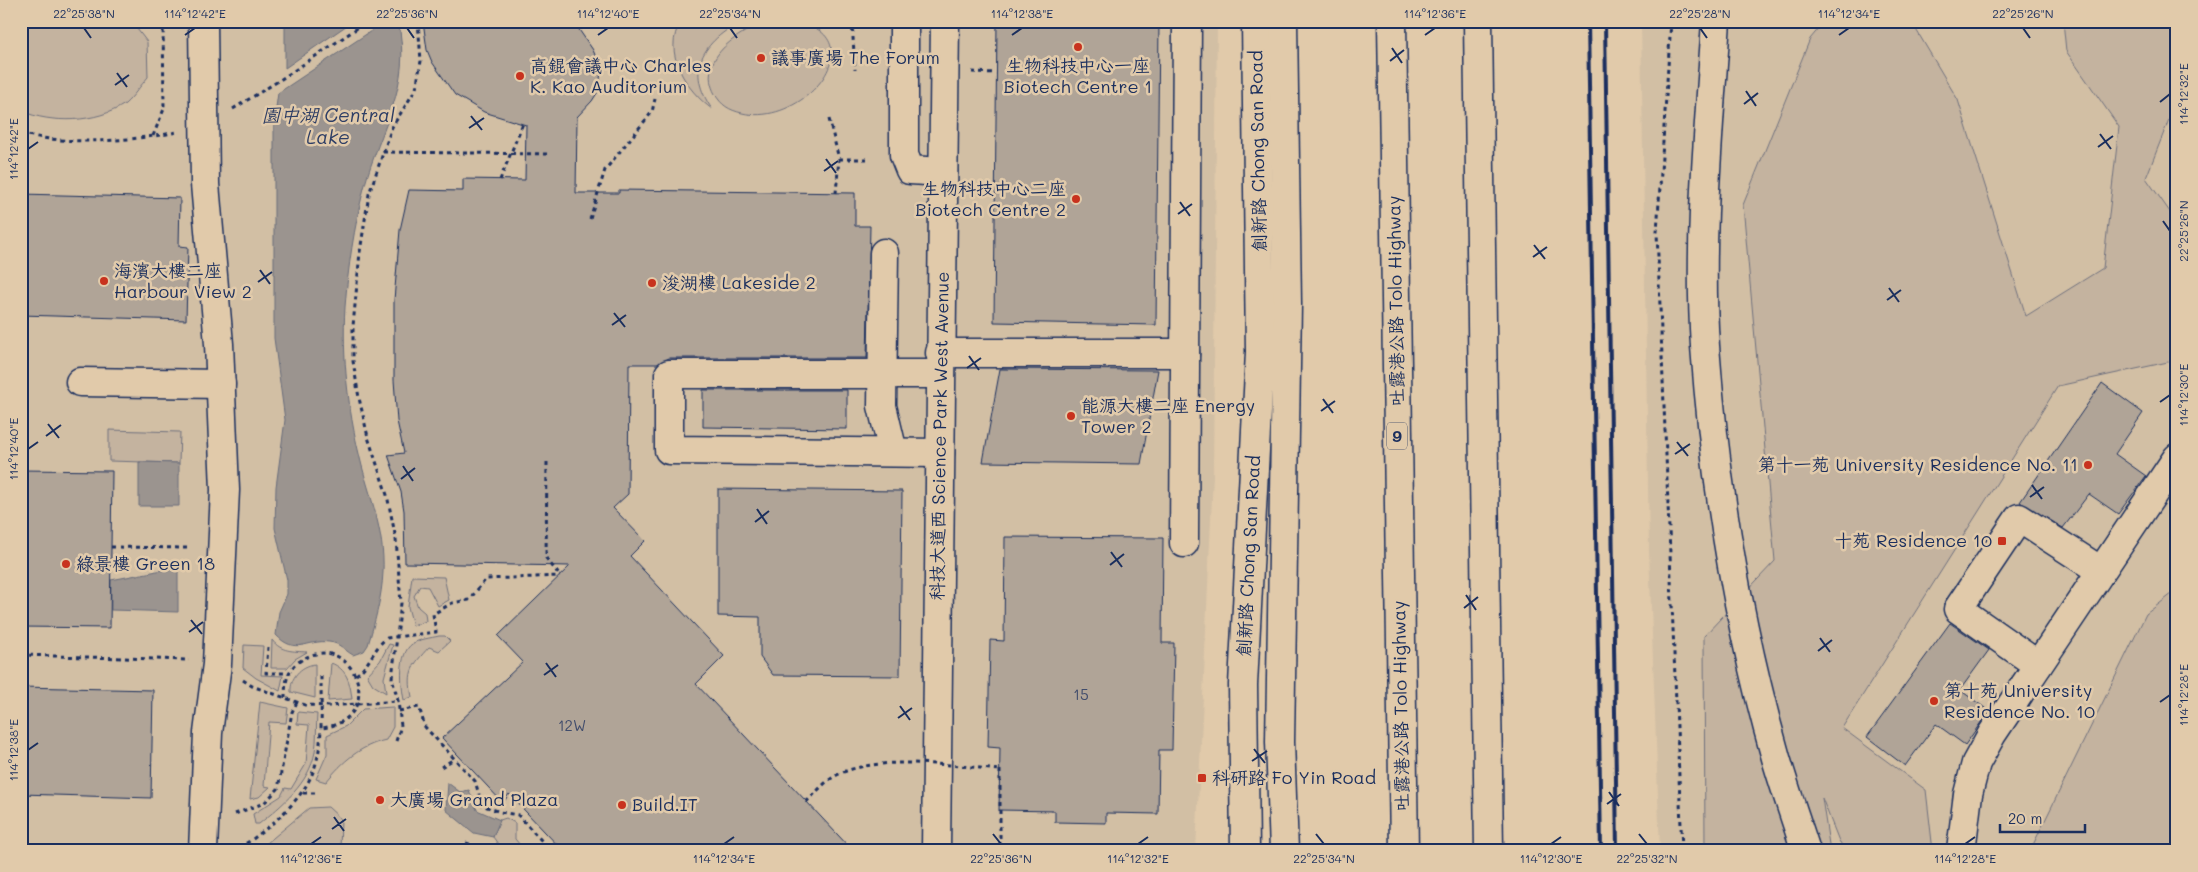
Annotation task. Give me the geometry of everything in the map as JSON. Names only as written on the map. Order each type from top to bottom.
[{"type":"main road","points":[[203,21],[205,184],[221,384],[225,490],[218,664],[208,733],[203,848]]},
{"type":"main road","points":[[904,21],[904,155],[910,170],[943,172]]},
{"type":"main road","name":"科技大道西 Science Park West Avenue","points":[[936,851],[945,21]]},
{"type":"main road","points":[[1184,543],[1187,21]]},
{"type":"main road","name":"創新路 Chong San Road","points":[[1245,851],[1243,685],[1260,352],[1256,21]]},
{"type":"main road","name":"創新路 Chong San Road","points":[[1283,21],[1287,304],[1280,742],[1284,851]]},
{"type":"main road","name":"吐露港公路 Tolo Highway","points":[[1392,21],[1404,851]]},
{"type":"main road","points":[[1478,21],[1489,851]]},
{"type":"main road","points":[[1716,21],[1703,228],[1705,345],[1715,444],[1726,536],[1742,621],[1776,760],[1806,851]]},
{"type":"main road","points":[[884,253],[882,406],[893,452]]},
{"type":"main road","points":[[940,453],[669,450],[669,374],[883,373],[940,364],[1185,353]]},
{"type":"main road","points":[[80,382],[221,384]]},
{"type":"main road","points":[[1961,851],[1968,794],[1976,763],[1992,734],[2038,664],[2177,458]]},
{"type":"main road","points":[[2038,664],[1958,609],[2019,518],[2101,571]]},
{"type":"path","points":[[153,137],[164,109],[163,21]]},
{"type":"path","points":[[21,132],[38,138],[117,140],[153,137],[203,126],[280,80],[368,21]]},
{"type":"path","points":[[396,741],[401,726],[398,701],[392,678],[401,603],[396,539],[387,495],[365,427],[353,361],[353,326],[360,252],[369,194],[392,127],[416,89],[421,61],[418,21]]},
{"type":"path","points":[[852,21],[852,48],[855,70]]},
{"type":"path","points":[[1671,21],[1657,232],[1682,851]]},
{"type":"path","points":[[590,218],[605,170],[652,112],[655,99]]},
{"type":"path","points":[[829,119],[839,159],[836,193]]},
{"type":"path","points":[[500,180],[523,123]]},
{"type":"path","points":[[383,152],[550,154]]},
{"type":"path","points":[[839,159],[871,159]]},
{"type":"path","points":[[356,674],[366,668],[381,642],[387,638],[436,632],[433,614],[452,603],[469,600],[486,579],[560,576],[546,558],[547,462]]},
{"type":"path","points":[[111,547],[188,548]]},
{"type":"path","points":[[268,647],[266,673],[289,673]]},
{"type":"path","points":[[285,698],[285,685],[289,673],[296,663],[307,656],[319,653],[332,654],[343,659],[356,674],[360,692],[357,704],[351,715],[342,723],[322,728]]},
{"type":"path","points":[[21,655],[185,660],[218,664],[252,686],[297,702],[321,706],[398,701]]},
{"type":"path","points":[[203,848],[236,848],[260,833],[292,807],[303,793],[321,749],[321,675]]},
{"type":"path","points":[[235,814],[264,804],[278,789],[292,712],[297,702]]},
{"type":"path","points":[[399,712],[419,707],[425,728],[475,781],[482,805],[500,812],[518,815],[551,851]]},
{"type":"path","points":[[441,767],[454,759]]},
{"type":"path","points":[[806,802],[829,780],[854,769],[913,763],[1000,770],[1000,851]]},
{"type":"path","points":[[303,793],[318,792]]},
{"type":"path","points":[[466,843],[492,851]]},
{"type":"shaded area","points":[[21,21],[1217,21],[1213,475],[1196,851],[21,851]]},
{"type":"shaded area","points":[[21,21],[131,21],[147,42],[148,77],[125,104],[101,115],[74,120],[60,120],[21,111]]},
{"type":"shaded area","points":[[681,21],[742,21],[717,38],[702,58],[699,70],[700,82],[704,95],[712,109],[686,82],[675,58],[676,33]]},
{"type":"shaded area","points":[[771,21],[798,22],[820,31],[831,45],[831,62],[822,79],[808,95],[788,107],[766,114],[742,113],[733,110],[717,98],[710,81],[711,68],[716,57],[735,38],[759,25]]},
{"type":"shaded area","points":[[1641,21],[2177,21],[2177,851],[1660,851],[1649,552]]},
{"type":"shaded area","points":[[1825,21],[1911,21],[1958,100],[2026,316],[2103,268],[2119,127],[2066,51],[2063,21],[2177,21],[2177,99],[2146,178],[2177,222],[2177,360],[2058,386],[1842,728],[1926,790],[1933,851],[1846,851],[1839,841],[1822,798],[1830,851],[1705,851],[1704,636],[1775,561],[1743,205],[1810,39]]},
{"type":"shaded area","points":[[109,430],[180,432],[179,463],[109,461]]},
{"type":"shaded area","points":[[412,576],[444,577],[449,600],[438,606],[428,587],[420,586],[414,596],[418,607],[425,613],[426,621],[413,626],[408,607]]},
{"type":"shaded area","points":[[2177,590],[2177,790],[2173,793],[2177,808],[2177,851],[2030,851],[2146,614]]},
{"type":"shaded area","points":[[445,636],[450,641],[439,651],[429,647],[418,659],[412,669],[410,681],[412,697],[404,700],[402,670],[404,655],[412,644]]},
{"type":"shaded area","points":[[272,640],[283,649],[307,652],[295,659],[287,668],[271,668]]},
{"type":"shaded area","points":[[389,644],[393,645],[384,678],[386,693],[373,685],[367,675],[380,661]]},
{"type":"shaded area","points":[[244,645],[263,646],[261,675],[283,676],[280,691],[256,678],[243,668]]},
{"type":"shaded area","points":[[331,663],[341,669],[347,677],[352,699],[328,701]]},
{"type":"shaded area","points":[[315,664],[315,698],[291,692],[292,682],[297,674],[305,667]]},
{"type":"shaded area","points":[[260,702],[288,708],[286,723],[269,722],[264,786],[270,787],[259,797],[250,799]]},
{"type":"shaded area","points":[[393,707],[393,727],[386,740],[360,750],[339,767],[326,782],[316,779],[327,754],[327,735],[346,726],[363,709]]},
{"type":"shaded area","points":[[298,712],[317,714],[316,747],[312,764],[301,784],[293,793],[259,824],[255,824],[253,814],[281,796],[285,788],[291,789],[306,764],[309,725],[297,724]]},
{"type":"shaded area","points":[[328,807],[341,819],[340,851],[275,851],[267,843],[309,808]]},
{"type":"shaded area","points":[[506,818],[515,823],[515,839],[525,851],[503,851],[493,837],[500,820]]},
{"type":"water","name":"園中湖 Central Lake","points":[[285,21],[353,21],[285,68]]},
{"type":"water","name":"園中湖 Central Lake","points":[[386,21],[398,21],[402,44],[401,66],[393,106],[371,166],[360,203],[348,277],[344,326],[345,364],[352,421],[376,514],[383,557],[381,591],[368,645],[364,651],[353,655],[333,643],[321,642],[296,646],[290,645],[276,635],[279,612],[287,594],[287,580],[275,528],[276,487],[285,420],[274,338],[274,122],[278,93]]},
{"type":"water","points":[[139,462],[179,463],[179,506],[139,506]]},
{"type":"water","points":[[178,567],[178,612],[111,610],[111,580]]},
{"type":"water","points":[[448,783],[460,792],[469,790],[477,810],[500,820],[493,837],[474,833],[446,810]]},
{"type":"building","points":[[423,21],[573,21],[593,50],[601,70],[599,90],[592,101],[577,117],[576,193],[619,193],[619,190],[855,193],[855,226],[870,226],[867,358],[669,358],[658,364],[629,364],[628,494],[613,508],[645,541],[630,556],[724,656],[696,684],[853,851],[563,851],[509,794],[503,803],[442,738],[523,662],[498,636],[570,566],[405,563],[404,511],[401,492],[388,455],[404,453],[397,421],[394,380],[394,300],[400,230],[409,190],[463,191],[463,179],[525,180],[526,125],[484,112],[455,95],[432,62],[427,50]]},
{"type":"building","name":"生物科技中心二座 Biotech Centre 2","points":[[997,21],[1159,21],[1156,325],[994,322]]},
{"type":"building","name":"海濱大樓二座 Harbour View 2","points":[[21,194],[180,198],[179,246],[188,247],[186,320],[21,315]]},
{"type":"building","name":"能源大樓二座 Energy Tower 2","points":[[1000,369],[1158,370],[1141,464],[983,462]]},
{"type":"building","name":"第十一苑 University Residence No. 11","points":[[2102,383],[2143,413],[2115,454],[2146,476],[2118,514],[2089,494],[2063,528],[2020,502]]},
{"type":"building","points":[[703,390],[847,390],[847,429],[703,427]]},
{"type":"building","name":"綠景樓 Green 18","points":[[21,470],[112,471],[110,628],[21,627]]},
{"type":"building","points":[[718,489],[902,491],[900,676],[773,675],[760,657],[760,617],[718,616]]},
{"type":"building","points":[[1005,537],[1163,538],[1162,643],[1174,643],[1172,750],[1159,750],[1158,814],[1106,813],[1106,823],[1055,822],[1055,811],[999,810],[1000,748],[988,747],[990,640],[1004,641]]},
{"type":"building","name":"第十苑 University Residence No. 10","points":[[1950,623],[1989,650],[1960,690],[1989,711],[1965,745],[1936,724],[1905,766],[1867,737]]},
{"type":"building","points":[[21,687],[153,690],[151,798],[21,794]]},
{"type":"railway","points":[[1588,21],[1601,851]]},
{"type":"railway","points":[[1605,21],[1617,851]]},
{"type":"place","name":"生物科技中心一座 Biotech Centre 1","points":[[1078,47]]},
{"type":"place","name":"議事廣場 The Forum","points":[[761,58]]},
{"type":"place","name":"高錕會議中心 Charles K. Kao Auditorium","points":[[520,76]]},
{"type":"place","name":"生物科技中心二座 Biotech Centre 2","points":[[1076,199]]},
{"type":"place","name":"海濱大樓二座 Harbour View 2","points":[[104,281]]},
{"type":"place","name":"浚湖樓 Lakeside 2","points":[[652,283]]},
{"type":"place","name":"能源大樓二座 Energy Tower 2","points":[[1071,416]]},
{"type":"place","name":"第十一苑 University Residence No. 11","points":[[2088,465]]},
{"type":"place","name":"十苑 Residence 10","points":[[2002,541]]},
{"type":"place","name":"綠景樓 Green 18","points":[[66,564]]},
{"type":"place","name":"第十苑 University Residence No. 10","points":[[1934,701]]},
{"type":"place","name":"科研路 Fo Yin Road","points":[[1202,778]]},
{"type":"place","name":"大廣場 Grand Plaza","points":[[380,800]]},
{"type":"place","name":"Build.IT","points":[[622,805]]}]
